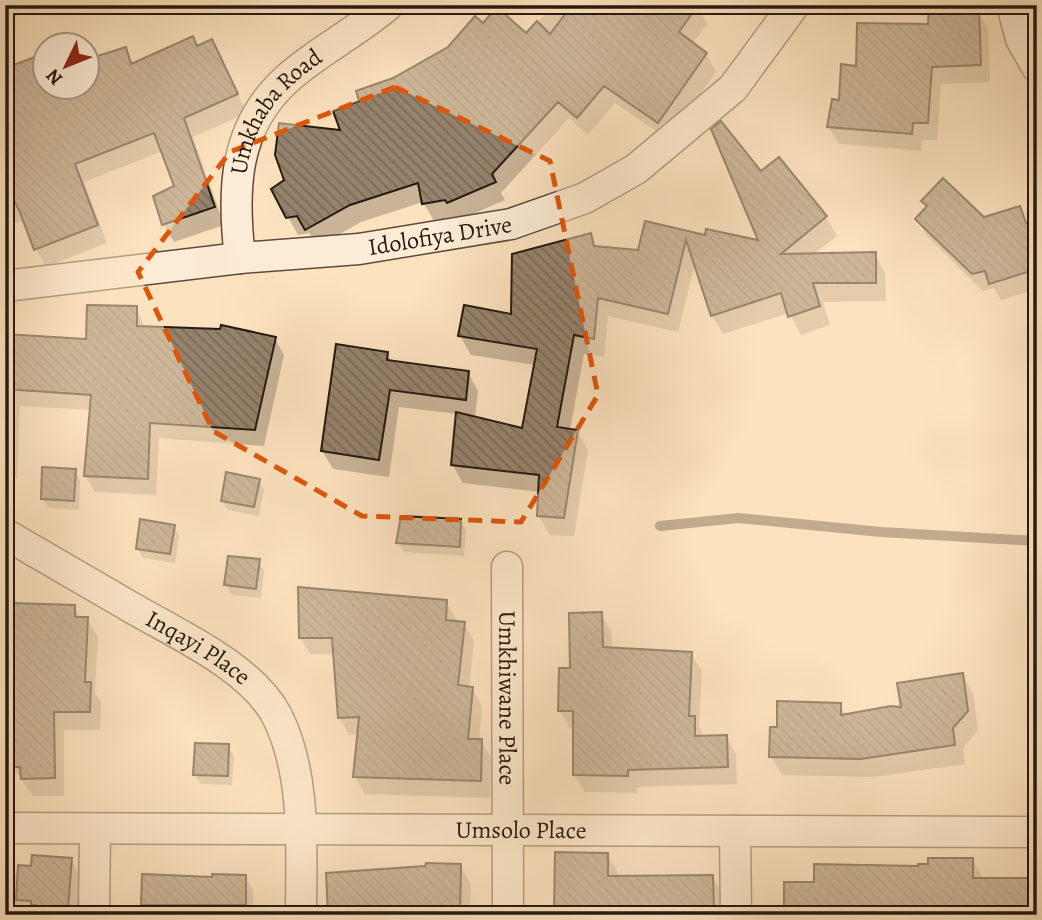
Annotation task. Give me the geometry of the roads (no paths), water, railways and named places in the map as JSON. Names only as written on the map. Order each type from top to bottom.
[{"type":"street","name":"Umkhaba Road","points":[[240,258],[236,217],[237,172],[247,134],[260,110],[288,77],[388,5]]},
{"type":"street","name":"Idolofiya Drive","points":[[5,286],[240,258],[359,249],[426,239],[511,224],[585,198],[636,169],[733,88],[794,5]]},
{"type":"street","points":[[1012,5],[1021,39],[1037,67]]},
{"type":"street","name":"Inqayi Place","points":[[5,534],[234,668],[276,714],[287,741],[296,778],[302,830],[301,915]]},
{"type":"street","name":"Umkhiwane Place","points":[[507,567],[508,915]]},
{"type":"street","name":"Umsolo Place","points":[[5,828],[1037,832]]},
{"type":"street","points":[[94,915],[95,829]]},
{"type":"street","points":[[735,831],[736,915]]},
{"type":"waterway","points":[[5,13],[38,5]]},
{"type":"waterway","points":[[660,526],[739,518],[881,532],[1037,541]]}]
